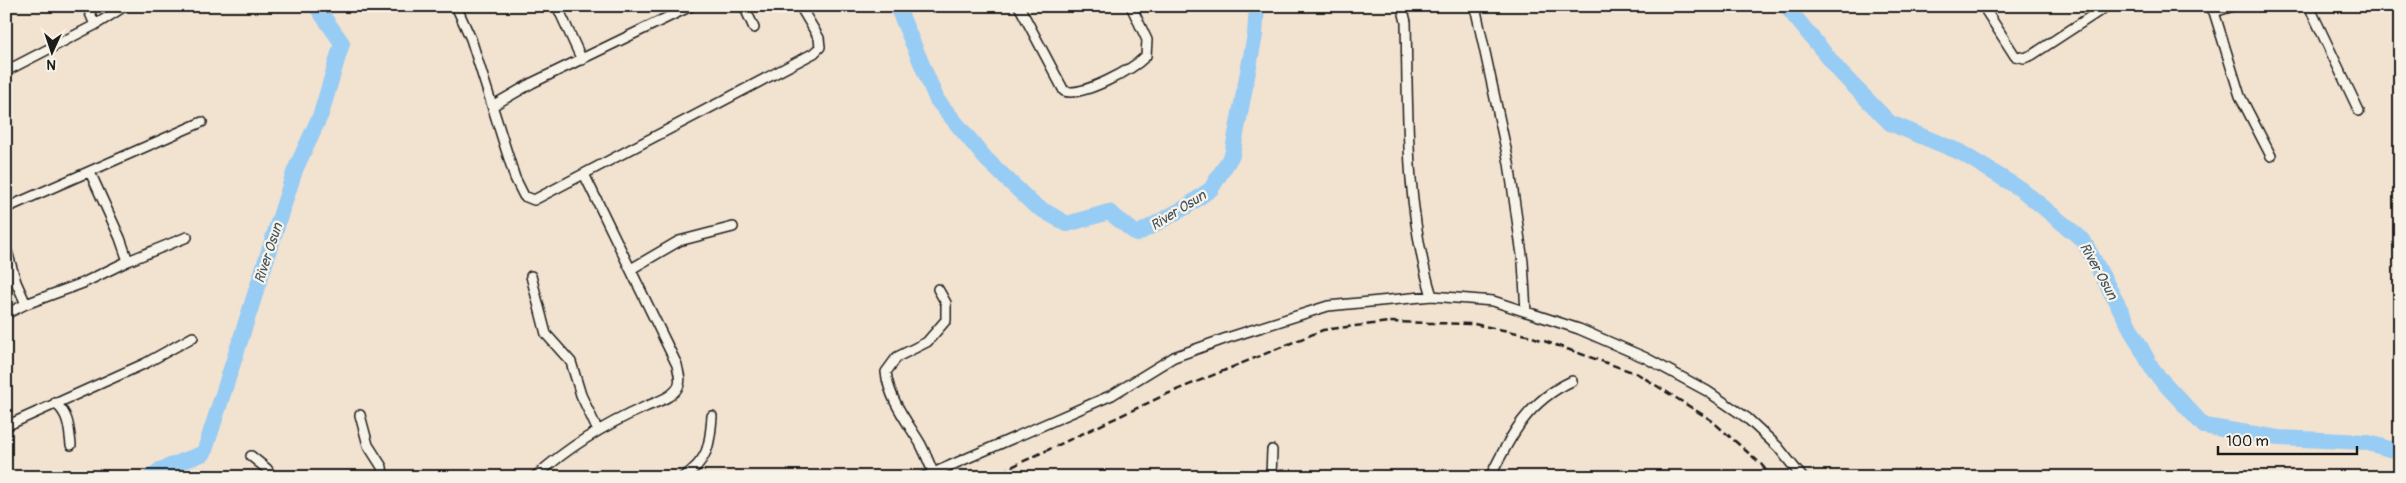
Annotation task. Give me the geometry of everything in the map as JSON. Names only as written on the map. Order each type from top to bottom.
[{"type":"street","points":[[87,6],[95,25]]},
{"type":"street","points":[[6,71],[95,25],[125,6]]},
{"type":"street","points":[[456,6],[471,39],[512,170],[524,196],[534,200],[814,53],[820,47],[818,38],[800,6]]},
{"type":"street","points":[[557,6],[582,60]]},
{"type":"street","points":[[492,106],[532,83],[691,6]]},
{"type":"street","points":[[744,6],[754,28]]},
{"type":"street","points":[[1019,6],[1064,91],[1074,93],[1108,80],[1140,62],[1146,56],[1147,40],[1131,6]]},
{"type":"street","points":[[1402,6],[1406,22],[1412,176],[1423,265],[1432,296]]},
{"type":"street","points":[[1474,6],[1509,163],[1523,262],[1526,312]]},
{"type":"street","points":[[1983,6],[2015,56],[2024,58],[2032,55],[2106,6]]},
{"type":"street","points":[[2233,6],[2211,9],[2240,96],[2271,156]]},
{"type":"street","points":[[2309,6],[2359,111]]},
{"type":"street","points":[[6,208],[202,122]]},
{"type":"street","points":[[90,172],[120,238],[128,261]]},
{"type":"street","points":[[535,477],[598,431],[624,416],[671,395],[678,387],[680,380],[677,365],[584,174]]},
{"type":"street","points":[[631,269],[679,241],[733,227]]},
{"type":"street","points":[[6,314],[188,237]]},
{"type":"street","points":[[6,248],[16,282],[26,304]]},
{"type":"street","points":[[531,276],[546,334],[571,362],[582,395],[598,431]]},
{"type":"street","points":[[938,290],[946,303],[946,320],[927,342],[897,357],[886,372],[887,386],[900,412],[921,445],[928,475],[1112,395],[1174,357],[1218,341],[1328,306],[1432,296],[1493,301],[1579,329],[1646,358],[1707,391],[1747,418],[1778,447],[1802,477]]},
{"type":"street","points":[[6,426],[39,413],[55,403],[146,363],[193,337]]},
{"type":"street","points":[[1490,477],[1511,436],[1526,415],[1551,390],[1572,381]]},
{"type":"street","points":[[55,403],[63,409],[71,445]]},
{"type":"street","points":[[360,415],[368,445],[382,467],[383,477]]},
{"type":"street","points":[[683,477],[697,468],[704,458],[710,436],[712,416]]},
{"type":"street","points":[[1271,477],[1272,450]]},
{"type":"street","points":[[251,456],[267,469],[272,477]]},
{"type":"waterway","name":"River Osun","points":[[151,477],[160,470],[204,453],[295,170],[321,114],[342,43],[316,6]]},
{"type":"waterway","name":"River Osun","points":[[897,6],[937,100],[986,159],[1034,205],[1067,224],[1109,212],[1137,234],[1186,207],[1211,189],[1232,155],[1255,35],[1257,6]]},
{"type":"waterway","name":"River Osun","points":[[1786,6],[1841,73],[1890,123],[1960,152],[2022,190],[2083,240],[2154,372],[2204,426],[2279,438],[2365,442],[2400,452]]},
{"type":"railway","points":[[990,477],[1167,394],[1323,330],[1388,322],[1474,324],[1527,335],[1638,374],[1711,420],[1761,464],[1771,477]]}]
